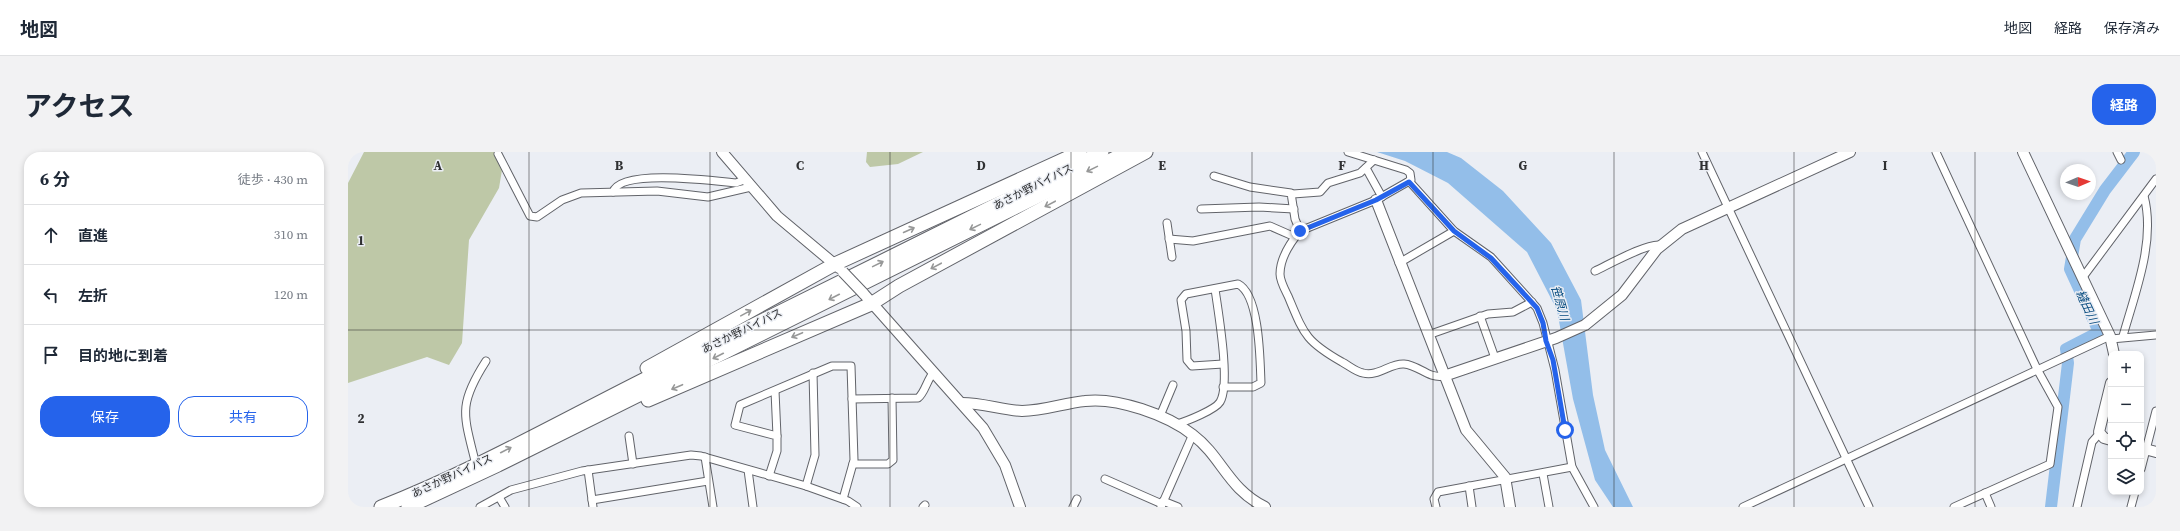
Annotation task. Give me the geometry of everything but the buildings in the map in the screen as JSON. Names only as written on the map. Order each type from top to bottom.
[{"type":"highway","points":[[555,425],[652,366],[839,268],[1080,152]]},
{"type":"highway","name":"あさか野バイパス","points":[[381,507],[410,496],[476,465],[660,371],[1102,152]]},
{"type":"highway","name":"あさか野バイパス","points":[[408,507],[498,465],[1127,152]]},
{"type":"highway","points":[[498,465],[872,304],[905,282],[1146,152]]},
{"type":"street","points":[[722,152],[747,183],[777,216],[839,268],[863,293],[983,428],[1000,455],[1011,480],[1020,507]]},
{"type":"street","points":[[1348,152],[1406,170],[1411,177],[1409,182],[1379,199],[1300,231],[1282,259],[1280,276],[1304,334],[1321,350],[1362,373],[1372,374],[1397,364],[1405,364],[1436,377],[1444,376],[1546,341],[1584,325],[1611,305],[1628,288],[1660,245],[1682,229],[1850,152]]},
{"type":"street","points":[[1702,152],[1869,507]]},
{"type":"street","points":[[1936,152],[2038,369],[2058,408],[2050,464],[1954,507]]},
{"type":"street","points":[[2024,152],[2110,337],[2113,351]]},
{"type":"street","points":[[2117,152],[2121,160]]},
{"type":"street","points":[[498,154],[530,216],[533,217],[536,217],[555,204],[577,194],[657,191],[708,197],[747,183]]},
{"type":"street","points":[[1214,176],[1250,187],[1293,194],[1320,192],[1328,183],[1358,174],[1374,160]]},
{"type":"street","points":[[1366,168],[1379,199],[1400,262],[1466,430],[1500,469],[1506,480],[1510,507]]},
{"type":"street","points":[[613,192],[620,184],[643,179],[664,178],[747,183]]},
{"type":"street","points":[[2083,277],[2156,179]]},
{"type":"street","points":[[1409,182],[1454,231],[1491,258],[1532,302],[1541,318],[1555,370],[1572,467],[1594,507]]},
{"type":"street","points":[[1293,194],[1295,219],[1300,231]]},
{"type":"street","points":[[2123,336],[2147,241],[2147,210],[2144,196]]},
{"type":"street","points":[[1201,209],[1259,207],[1294,209]]},
{"type":"street","points":[[1167,223],[1172,257]]},
{"type":"street","points":[[1170,239],[1192,241],[1270,226],[1295,237]]},
{"type":"street","points":[[1400,262],[1454,231]]},
{"type":"street","points":[[1595,271],[1632,254],[1656,245],[1660,245]]},
{"type":"street","points":[[1223,364],[1192,366],[1186,358],[1186,331],[1181,300],[1186,294],[1238,284],[1243,286],[1257,321],[1259,340],[1259,384],[1253,387],[1223,387]]},
{"type":"street","points":[[1177,424],[1218,405],[1222,397],[1223,364],[1215,289]]},
{"type":"street","points":[[1428,335],[1480,316],[1492,313],[1513,312],[1532,302]]},
{"type":"street","points":[[1480,316],[1495,358]]},
{"type":"street","points":[[1743,507],[2038,369],[2110,337],[2156,335]]},
{"type":"street","points":[[476,465],[466,425],[466,404],[467,395],[486,361]]},
{"type":"street","points":[[777,436],[735,425],[740,405],[832,366],[851,366],[853,464],[843,499]]},
{"type":"street","points":[[852,399],[916,398],[922,395],[927,381],[934,372]]},
{"type":"street","points":[[806,486],[815,455],[813,373]]},
{"type":"street","points":[[1160,416],[1173,384]]},
{"type":"street","points":[[2077,507],[2092,442],[2099,434],[2110,387]]},
{"type":"street","points":[[770,476],[777,451],[775,391]]},
{"type":"street","points":[[853,464],[888,464],[893,460],[892,398]]},
{"type":"street","points":[[962,403],[973,403],[1000,409],[1024,411],[1098,400],[1114,402],[1160,416],[1177,424],[1192,434],[1237,488],[1265,507]]},
{"type":"street","points":[[2144,461],[2148,450],[2156,411]]},
{"type":"street","points":[[1162,504],[1192,434]]},
{"type":"street","points":[[2099,434],[2108,439]]},
{"type":"street","points":[[629,436],[633,464]]},
{"type":"street","points":[[480,507],[520,487],[588,470],[685,455],[705,457],[806,486],[843,499],[856,507]]},
{"type":"street","points":[[705,457],[713,507]]},
{"type":"street","points":[[1436,507],[1434,499],[1436,493],[1543,474],[1572,467]]},
{"type":"street","points":[[588,470],[592,504],[708,481]]},
{"type":"street","points":[[748,470],[753,507]]},
{"type":"street","points":[[1543,474],[1549,507]]},
{"type":"street","points":[[1105,479],[1162,504],[1178,507]]},
{"type":"street","points":[[1469,486],[1472,507]]},
{"type":"street","points":[[1985,493],[1991,507]]},
{"type":"street","points":[[2131,507],[2134,495]]},
{"type":"street","points":[[499,497],[505,507]]},
{"type":"street","points":[[1073,507],[1077,499]]},
{"type":"green space","points":[[364,152],[501,152],[502,170],[499,188],[469,240],[462,343],[449,365],[427,357],[348,383],[348,183]]},
{"type":"green space","points":[[867,152],[923,152],[898,164],[870,167],[866,162]]},
{"type":"water","name":"笹原川","points":[[1377,152],[1447,152],[1461,158],[1503,191],[1551,243],[1581,300],[1593,395],[1605,450],[1633,507],[1613,507],[1595,480],[1573,399],[1557,310],[1527,252],[1448,183],[1405,161]]},
{"type":"waterway","name":"縫田川","points":[[2051,507],[2068,363],[2066,349],[2099,332],[2070,269],[2075,239],[2105,190],[2134,152]]},
{"type":"route","points":[[1300,231],[1376,200],[1409,182],[1454,231],[1469,240],[1491,258],[1537,308],[1543,323],[1546,341],[1553,360],[1565,430]]}]
